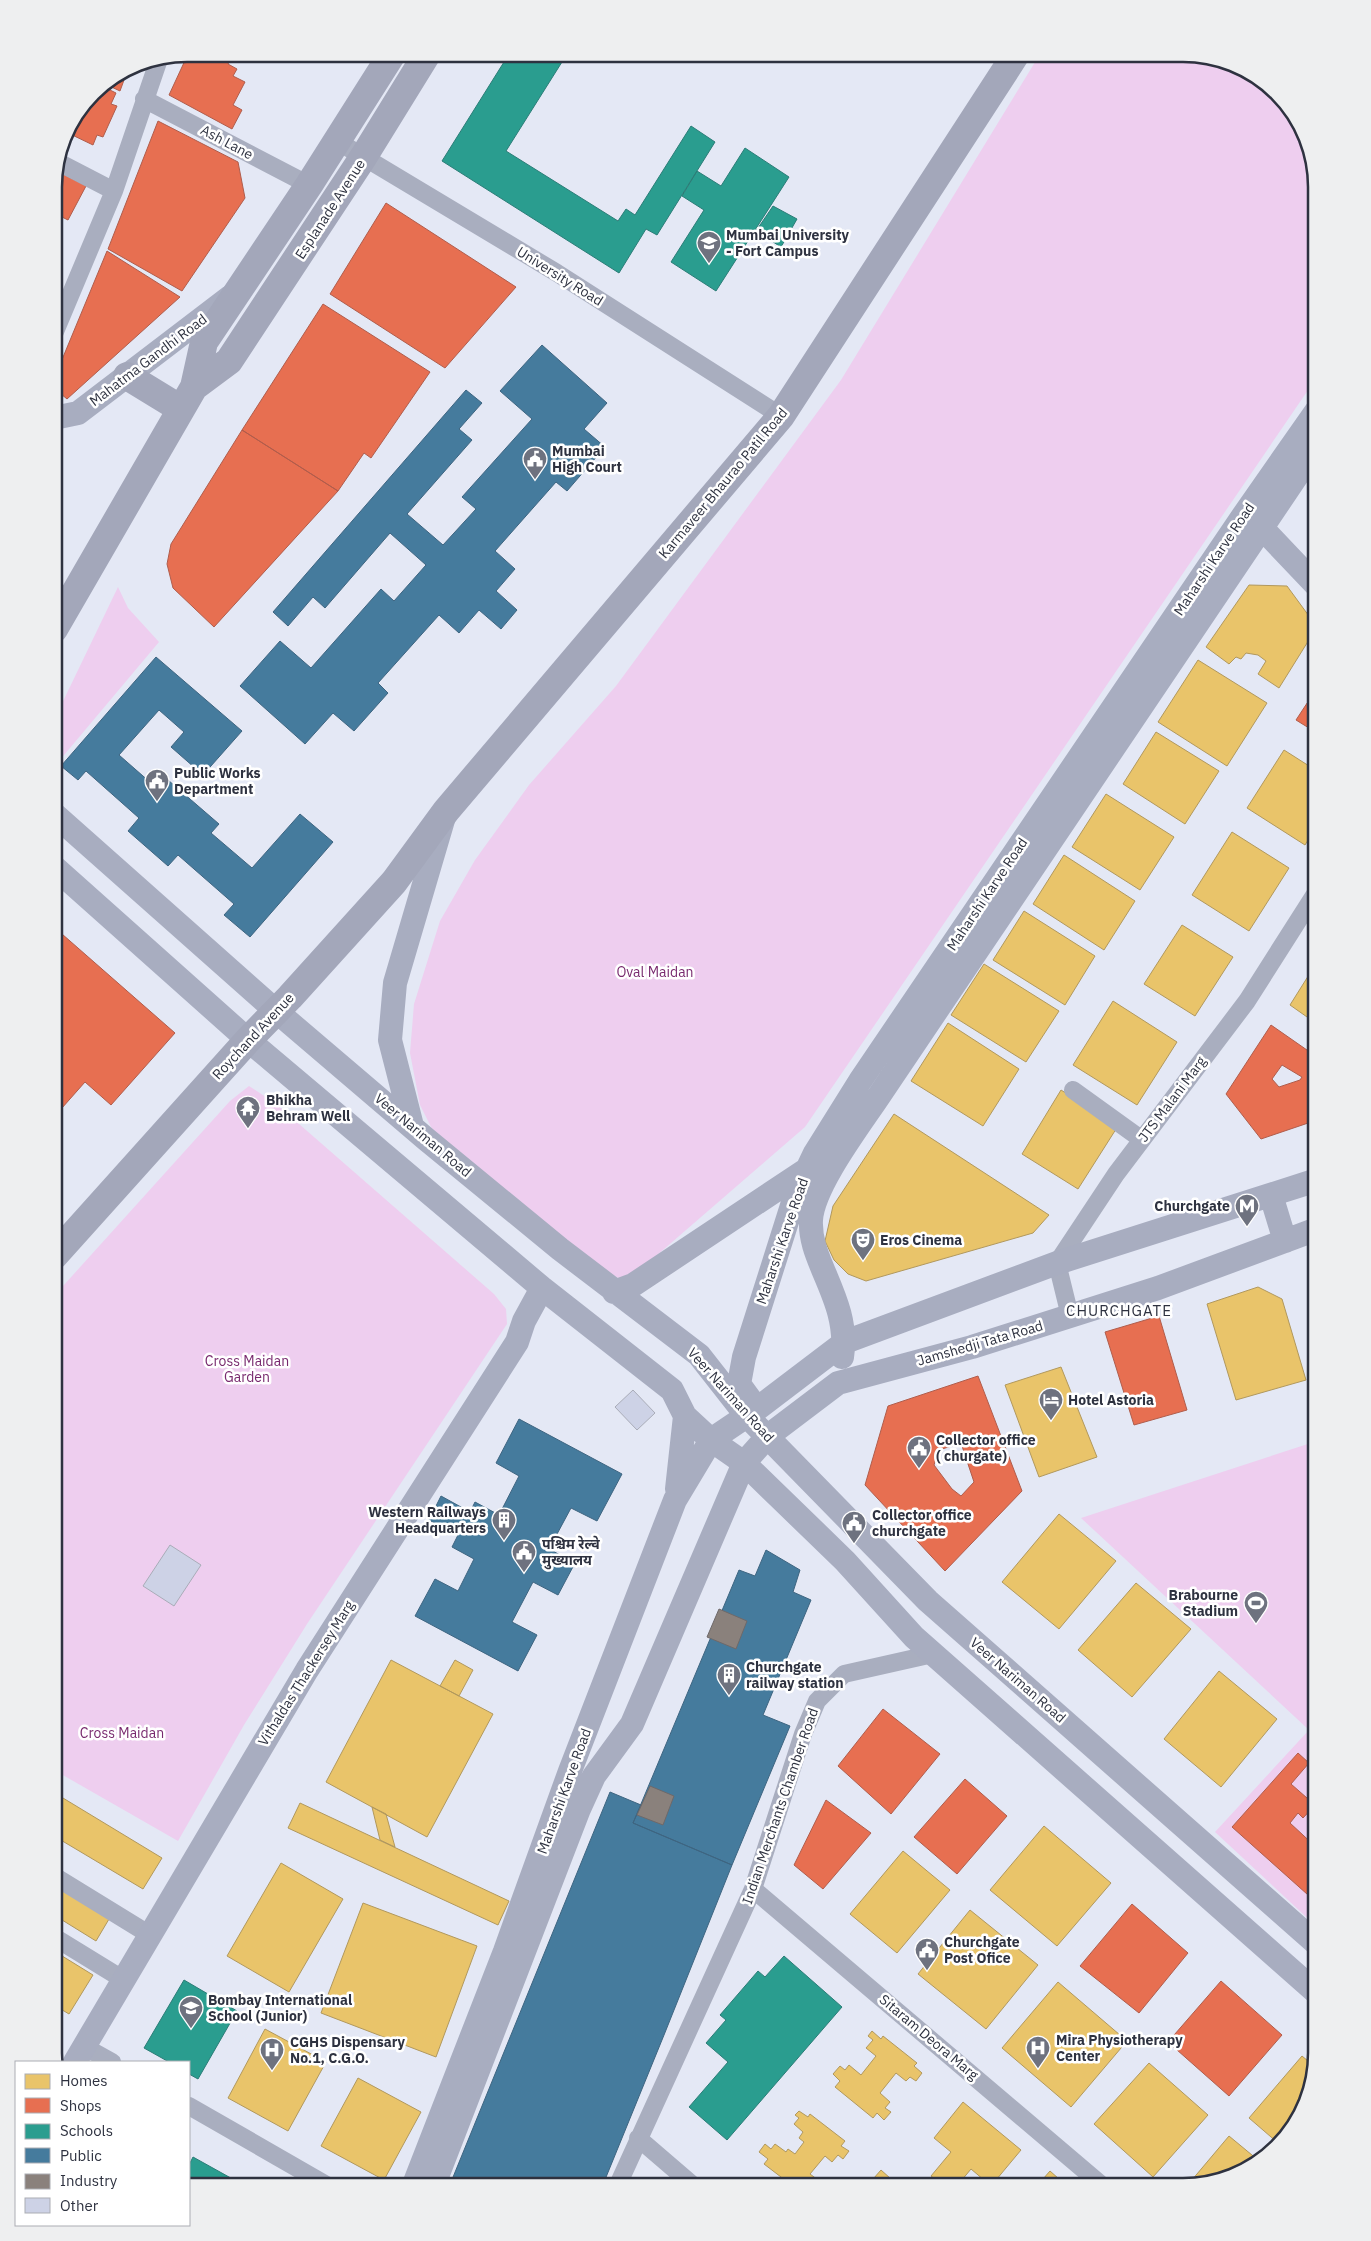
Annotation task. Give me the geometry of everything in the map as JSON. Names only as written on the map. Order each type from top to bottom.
[{"type":"main road","points":[[63,610],[187,398],[204,342],[309,185],[387,62]]},
{"type":"main road","name":"Esplanade Avenue","points":[[187,398],[229,361],[364,156],[422,62]]},
{"type":"main road","name":"Karmaveer Bhaurao Patil Road","points":[[446,811],[781,416],[1010,63]]},
{"type":"main road","points":[[280,228],[306,245]]},
{"type":"main road","name":"Mahatma Gandhi Road","points":[[63,416],[78,413],[237,292]]},
{"type":"main road","points":[[127,376],[187,398]]},
{"type":"main road","name":"Maharshi Karve Road","points":[[838,1383],[845,1342],[842,1315],[812,1241],[811,1220],[814,1200],[847,1144],[1252,522],[1308,426]]},
{"type":"main road","name":"Maharshi Karve Road","points":[[417,2178],[505,1951],[574,1762],[675,1500],[711,1440],[752,1412],[739,1384],[744,1357],[796,1193],[806,1170],[860,1081],[1252,522],[1308,457]]},
{"type":"main road","points":[[1252,522],[1308,577]]},
{"type":"main road","points":[[412,1126],[390,1040],[394,983],[446,811]]},
{"type":"main road","name":"Roychand Avenue","points":[[62,1247],[248,1040],[394,882],[446,811]]},
{"type":"main road","name":"Veer Nariman Road","points":[[63,822],[276,1011],[412,1126],[614,1292],[699,1355],[752,1412],[768,1436],[928,1601],[1308,1936]]},
{"type":"main road","points":[[63,875],[248,1040],[542,1288],[672,1390],[685,1416],[711,1440],[744,1463],[845,1561],[914,1637],[1308,1985]]},
{"type":"main road","points":[[614,1292],[633,1285],[806,1170]]},
{"type":"main road","points":[[752,1412],[845,1342],[1058,1263],[1308,1183]]},
{"type":"main road","points":[[1271,1195],[1285,1241]]},
{"type":"main road","name":"Jamshedji Tata Road","points":[[768,1436],[838,1383],[972,1347],[1158,1288],[1308,1232]]},
{"type":"main road","name":"Vithaldas Thackersey Marg","points":[[80,2055],[306,1670],[517,1342],[524,1321],[542,1288]]},
{"type":"main road","points":[[675,1500],[685,1416]]},
{"type":"main road","name":"Maharshi Karve Road","points":[[436,2178],[578,1809],[594,1776],[632,1724],[744,1463],[768,1436]]},
{"type":"street","points":[[63,313],[114,192],[156,67]]},
{"type":"street","name":"Ash Lane","points":[[144,99],[309,185]]},
{"type":"street","name":"University Road","points":[[337,141],[557,273],[781,416]]},
{"type":"street","points":[[65,166],[114,192]]},
{"type":"street","name":"JTS Malani Marg","points":[[1058,1263],[1141,1139],[1247,1001],[1308,905]]},
{"type":"street","points":[[1073,1090],[1141,1139]]},
{"type":"street","points":[[1058,1263],[1070,1316]]},
{"type":"street","name":"Indian Merchants Chamber Road","points":[[621,2178],[753,1889],[803,1734],[817,1701],[844,1674],[933,1654]]},
{"type":"street","points":[[62,1881],[150,1935]]},
{"type":"street","name":"Sitaram Deora Marg","points":[[753,1889],[1093,2178]]},
{"type":"street","points":[[62,1942],[124,1980]]},
{"type":"street","points":[[80,2055],[107,2061]]},
{"type":"street","points":[[190,2107],[314,2178]]},
{"type":"street","points":[[638,2138],[685,2178]]},
{"type":"green space","name":"Oval Maidan","points":[[1035,63],[1192,63],[1224,69],[1253,83],[1266,93],[1288,118],[1296,132],[1304,155],[1308,187],[1308,390],[805,1127],[626,1282],[566,1250],[439,1143],[420,1105],[410,1053],[414,1004],[440,921],[475,860],[529,785],[616,686],[841,380]]},
{"type":"green space","points":[[118,587],[128,608],[159,642],[63,757],[63,702]]},
{"type":"green space","name":"Cross Maidan Garden","points":[[249,1086],[275,1103],[494,1294],[506,1309],[507,1324],[307,1624],[244,1725],[178,1841],[62,1775],[62,1287],[230,1101]]},
{"type":"green space","name":"Brabourne Stadium","points":[[1308,1444],[1308,1729],[1081,1518]]},
{"type":"green space","name":"Brabourne Stadium","points":[[1308,1731],[1308,1919],[1215,1832]]},
{"type":"building: Homes","points":[[1249,585],[1287,586],[1308,615],[1308,641],[1279,688],[1258,674],[1266,661],[1258,655],[1246,653],[1241,659],[1236,657],[1229,664],[1206,647]]},
{"type":"building: Homes","points":[[1198,660],[1267,703],[1227,766],[1158,722]]},
{"type":"building: Homes","points":[[1156,732],[1219,771],[1185,824],[1123,784]]},
{"type":"building: Homes","points":[[1284,750],[1308,765],[1308,840],[1305,845],[1247,808]]},
{"type":"building: Homes","points":[[1106,794],[1174,837],[1140,890],[1072,847]]},
{"type":"building: Homes","points":[[1232,832],[1289,868],[1249,931],[1192,895]]},
{"type":"building: Homes","points":[[1064,855],[1135,901],[1104,950],[1033,904]]},
{"type":"building: Homes","points":[[1024,911],[1095,956],[1065,1005],[993,960]]},
{"type":"building: Homes","points":[[1182,925],[1233,957],[1195,1016],[1144,984]]},
{"type":"building: Homes","points":[[984,964],[1059,1011],[1026,1062],[951,1015]]},
{"type":"building: Homes","points":[[1308,976],[1308,1018],[1290,1005]]},
{"type":"building: Homes","points":[[1113,1001],[1177,1042],[1137,1105],[1073,1065]]},
{"type":"building: Homes","points":[[948,1023],[1019,1069],[983,1126],[911,1081]]},
{"type":"building: Homes","points":[[1061,1090],[1118,1126],[1078,1189],[1022,1154]]},
{"type":"building: Homes","points":[[894,1114],[1049,1215],[1033,1233],[866,1281],[848,1274],[834,1260],[825,1241],[833,1206]]},
{"type":"building: Homes","points":[[1258,1287],[1282,1299],[1306,1380],[1236,1400],[1207,1304]]},
{"type":"building: Homes","name":"Hotel Astoria","points":[[1061,1367],[1097,1457],[1039,1477],[1005,1385]]},
{"type":"building: Homes","points":[[1059,1514],[1116,1561],[1059,1629],[1002,1582]]},
{"type":"building: Homes","points":[[1136,1583],[1191,1629],[1132,1697],[1078,1650]]},
{"type":"building: Homes","points":[[391,1660],[493,1714],[427,1837],[326,1782]]},
{"type":"building: Homes","points":[[455,1660],[473,1670],[459,1696],[440,1686]]},
{"type":"building: Homes","points":[[1219,1671],[1277,1719],[1221,1787],[1164,1739]]},
{"type":"building: Homes","points":[[62,1798],[162,1858],[143,1889],[62,1841]]},
{"type":"building: Homes","points":[[300,1803],[509,1901],[498,1925],[288,1828]]},
{"type":"building: Homes","points":[[372,1807],[386,1814],[395,1847],[380,1840]]},
{"type":"building: Homes","points":[[1044,1826],[1111,1883],[1057,1946],[990,1890]]},
{"type":"building: Homes","points":[[903,1851],[950,1890],[897,1953],[850,1914]]},
{"type":"building: Homes","points":[[281,1863],[343,1899],[289,1992],[227,1956]]},
{"type":"building: Homes","points":[[62,1883],[112,1914],[96,1941],[62,1920]]},
{"type":"building: Homes","points":[[363,1903],[477,1946],[436,2057],[321,2013]]},
{"type":"building: Homes","points":[[970,1910],[1038,1965],[986,2029],[918,1974]]},
{"type":"building: Homes","points":[[62,1956],[93,1975],[69,2014],[62,2010]]},
{"type":"building: Homes","points":[[1058,1982],[1127,2041],[1071,2107],[1002,2048]]},
{"type":"building: Homes","points":[[265,2029],[326,2062],[288,2131],[228,2098]]},
{"type":"building: Homes","points":[[872,2031],[881,2039],[883,2036],[917,2063],[914,2066],[922,2073],[916,2081],[910,2077],[906,2081],[896,2073],[880,2093],[890,2102],[885,2108],[891,2112],[884,2120],[877,2113],[873,2118],[835,2087],[840,2081],[833,2074],[840,2066],[845,2070],[849,2065],[861,2075],[876,2056],[866,2048],[873,2040],[868,2036]]},
{"type":"building: Homes","points":[[1302,2056],[1308,2061],[1304,2086],[1296,2109],[1288,2123],[1274,2140],[1249,2118]]},
{"type":"building: Homes","points":[[1149,2063],[1208,2115],[1153,2177],[1094,2124]]},
{"type":"building: Homes","points":[[358,2078],[421,2112],[385,2178],[380,2178],[321,2146]]},
{"type":"building: Homes","points":[[963,2102],[1021,2150],[998,2178],[982,2178],[971,2169],[964,2178],[934,2178],[931,2176],[951,2152],[934,2138]]},
{"type":"building: Homes","points":[[799,2111],[808,2117],[810,2114],[845,2141],[841,2146],[849,2151],[843,2159],[838,2155],[832,2162],[825,2156],[810,2174],[815,2178],[782,2178],[764,2164],[768,2159],[759,2152],[765,2144],[771,2149],[775,2144],[786,2152],[788,2149],[795,2154],[804,2142],[799,2138],[803,2132],[794,2124],[799,2118],[795,2115]]},
{"type":"building: Homes","points":[[1229,2136],[1254,2157],[1232,2169],[1194,2177]]},
{"type":"building: Homes","points":[[881,2170],[890,2178],[874,2178]]},
{"type":"building: Homes","points":[[1050,2171],[1058,2178],[1044,2178]]},
{"type":"building: Shops","points":[[184,62],[229,62],[228,64],[237,69],[233,76],[245,82],[233,105],[242,110],[232,129],[169,95]]},
{"type":"building: Shops","points":[[124,79],[120,91],[112,87]]},
{"type":"building: Shops","points":[[109,90],[116,93],[111,104],[117,106],[103,137],[97,135],[93,145],[73,136],[88,111]]},
{"type":"building: Shops","points":[[158,121],[238,162],[245,198],[182,291],[108,249]]},
{"type":"building: Shops","points":[[64,174],[86,186],[68,220],[63,217]]},
{"type":"building: Shops","points":[[386,203],[516,287],[445,368],[330,294]]},
{"type":"building: Shops","points":[[107,251],[180,297],[67,399],[63,396],[63,357]]},
{"type":"building: Shops","points":[[323,304],[430,372],[371,458],[364,453],[338,491],[242,430]]},
{"type":"building: Shops","points":[[242,430],[338,491],[214,627],[173,588],[167,564],[171,544]]},
{"type":"building: Shops","points":[[1308,702],[1308,727],[1296,720]]},
{"type":"building: Shops","points":[[63,935],[175,1033],[111,1105],[85,1082],[63,1107]]},
{"type":"building: Shops","points":[[1271,1025],[1308,1051],[1308,1123],[1261,1139],[1226,1094]],"holes":[[[1282,1065],[1302,1077],[1300,1080],[1279,1087],[1272,1079]]]},
{"type":"building: Shops","points":[[1159,1316],[1187,1410],[1134,1425],[1105,1332]]},
{"type":"building: Shops","points":[[978,1376],[1022,1491],[945,1571],[865,1485],[888,1406]],"holes":[[[961,1443],[974,1482],[961,1496],[952,1489],[934,1465],[939,1450]]]},
{"type":"building: Shops","points":[[883,1709],[940,1754],[891,1814],[838,1766]]},
{"type":"building: Shops","points":[[1298,1753],[1308,1764],[1291,1784],[1308,1799],[1308,1813],[1303,1818],[1298,1813],[1290,1823],[1308,1840],[1308,1895],[1232,1827]]},
{"type":"building: Shops","points":[[965,1779],[1007,1816],[957,1874],[914,1837]]},
{"type":"building: Shops","points":[[826,1800],[871,1833],[823,1889],[794,1865]]},
{"type":"building: Shops","points":[[1132,1904],[1188,1953],[1139,2013],[1080,1966]]},
{"type":"building: Shops","points":[[1221,1981],[1282,2035],[1229,2096],[1168,2042]]},
{"type":"building: Schools","points":[[504,62],[562,62],[506,151],[618,221],[626,209],[635,215],[691,126],[715,142],[657,235],[646,229],[619,273],[442,161]]},
{"type":"building: Schools","points":[[745,148],[789,177],[716,291],[671,262],[704,210],[682,196],[697,171],[721,186]]},
{"type":"building: Schools","points":[[773,206],[797,219],[781,247],[756,231]]},
{"type":"building: Schools","points":[[784,1956],[842,2007],[727,2140],[689,2107],[728,2062],[706,2043],[726,2020],[720,2015],[758,1971],[765,1977]]},
{"type":"building: Schools","name":"Bombay International School (Junior)","points":[[184,1980],[237,2011],[198,2079],[190,2075],[190,2061],[167,2061],[144,2048]]},
{"type":"building: Schools","points":[[193,2157],[231,2178],[190,2178],[190,2163]]},
{"type":"building: Public","points":[[542,345],[607,403],[584,429],[605,447],[567,491],[556,482],[495,551],[515,569],[496,591],[517,610],[501,629],[479,610],[459,633],[439,615],[378,683],[388,693],[354,731],[333,713],[305,744],[240,686],[280,641],[311,668],[381,589],[394,601],[426,565],[390,533],[325,608],[313,597],[288,626],[273,612],[466,390],[482,403],[459,429],[472,440],[407,514],[443,545],[476,509],[462,497],[532,419],[500,391]]},
{"type":"building: Public","name":"Public Works Department","points":[[156,657],[242,731],[203,775],[171,747],[184,732],[159,710],[119,755],[159,790],[168,780],[219,824],[211,833],[252,868],[300,814],[333,842],[250,937],[224,915],[234,904],[178,855],[168,866],[128,831],[139,818],[86,771],[78,780],[63,767],[63,764]]},
{"type":"building: Public","name":"Western Railways Headquarters","points":[[519,1419],[622,1474],[597,1521],[571,1508],[549,1549],[575,1563],[558,1595],[533,1582],[512,1622],[537,1635],[518,1671],[415,1616],[435,1579],[458,1591],[474,1559],[452,1547],[458,1535],[429,1520],[441,1496],[470,1512],[475,1502],[499,1515],[519,1476],[496,1463]]},
{"type":"building: Public","name":"Churchgate railway station","points":[[766,1550],[800,1570],[793,1592],[811,1600],[763,1715],[790,1726],[732,1865],[633,1823],[739,1570],[755,1576]]},
{"type":"building: Public","points":[[610,1792],[641,1805],[633,1823],[732,1865],[606,2178],[453,2178]]},
{"type":"building: Industry","points":[[719,1609],[747,1621],[736,1649],[707,1637]]},
{"type":"building: Industry","points":[[650,1786],[674,1796],[663,1825],[637,1815]]},
{"type":"building: Other","points":[[633,1390],[655,1413],[637,1430],[615,1407]]},
{"type":"building: Other","points":[[170,1545],[201,1565],[174,1606],[143,1586]]},
{"type":"place","name":"Mumbai University - Fort Campus","points":[[709,264]]},
{"type":"place","name":"Mumbai High Court","points":[[535,480]]},
{"type":"place","name":"Public Works Department","points":[[157,802]]},
{"type":"place","name":"Bhikha Behram Well","points":[[248,1129]]},
{"type":"place","name":"Churchgate","points":[[1247,1227]]},
{"type":"place","name":"Eros Cinema","points":[[863,1261]]},
{"type":"place","name":"Hotel Astoria","points":[[1051,1421]]},
{"type":"place","name":"Collector office ( churgate)","points":[[919,1469]]},
{"type":"place","name":"Western Railways Headquarters","points":[[504,1541]]},
{"type":"place","name":"Collector office churchgate","points":[[854,1544]]},
{"type":"place","name":"पश्चिम रेल्वे मुख्यालय","points":[[524,1573]]},
{"type":"place","name":"Brabourne Stadium","points":[[1256,1624]]},
{"type":"place","name":"Churchgate railway station","points":[[729,1696]]},
{"type":"place","name":"Churchgate Post Ofice","points":[[927,1971]]},
{"type":"place","name":"Bombay International School (Junior)","points":[[191,2029]]},
{"type":"place","name":"Mira Physiotherapy Center","points":[[1038,2069]]},
{"type":"place","name":"CGHS Dispensary No.1, C.G.O.","points":[[272,2071]]},
{"type":"district","name":"CHURCHGATE","points":[[1119,1311]]},
{"type":"park label","name":"Cross Maidan","points":[[122,1733]]}]
